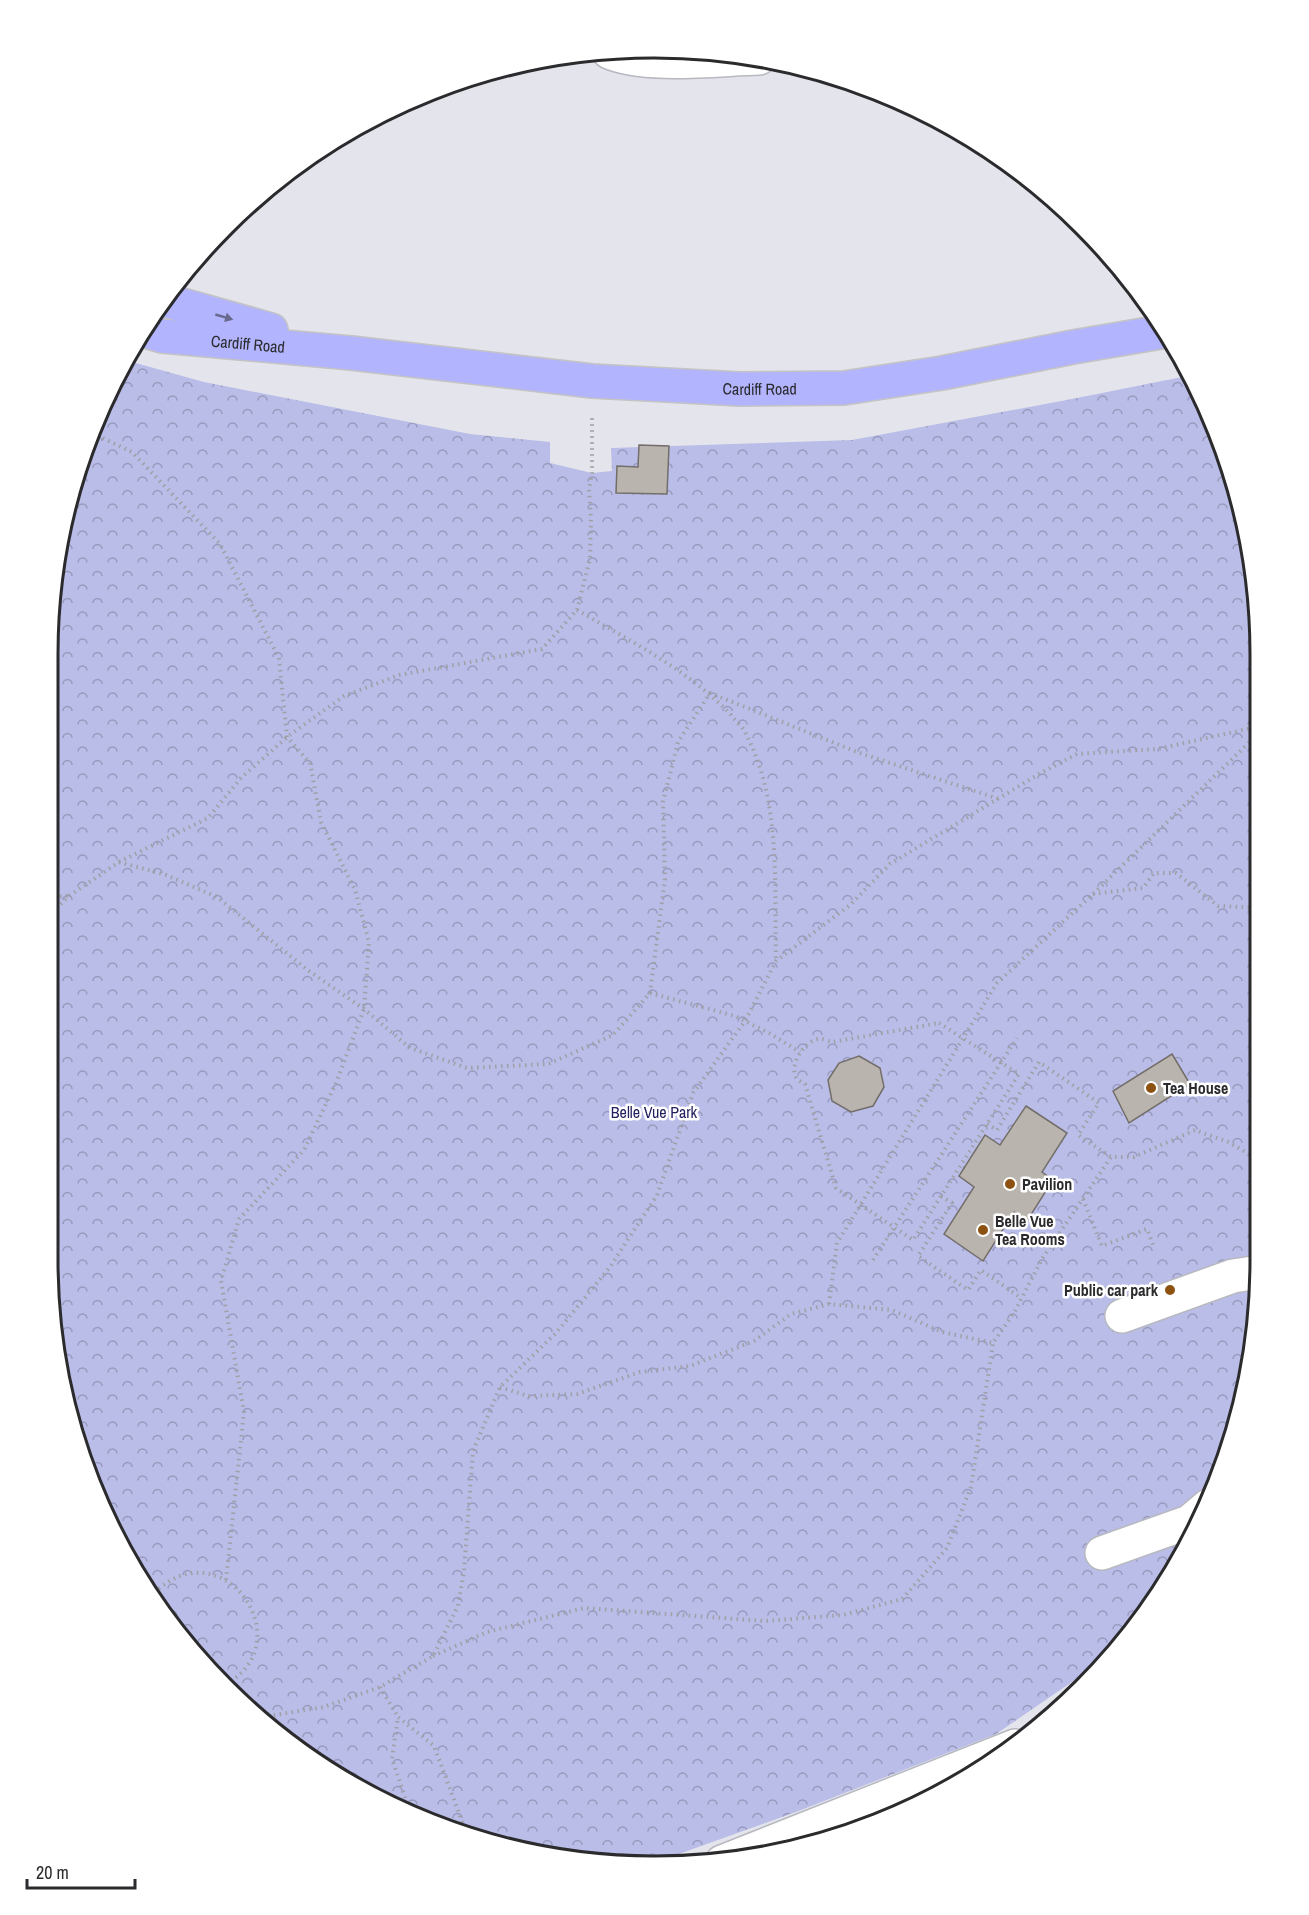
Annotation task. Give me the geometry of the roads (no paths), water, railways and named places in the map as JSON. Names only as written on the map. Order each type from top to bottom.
[{"type":"main road","name":"Cardiff Road","points":[[174,303],[351,353]]},
{"type":"main road","name":"Cardiff Road","points":[[153,333],[592,381],[740,388],[844,388],[942,374],[1156,333]]},
{"type":"street","points":[[634,59],[692,60]]},
{"type":"street","points":[[1122,1316],[1233,1276],[1250,1274]]},
{"type":"street","points":[[1102,1553],[1190,1521]]},
{"type":"street","points":[[761,1847],[979,1760]]},
{"type":"place","name":"Tea House","points":[[1151,1088]]},
{"type":"place","name":"Pavilion","points":[[1010,1184]]},
{"type":"place","name":"Belle Vue Tea Rooms","points":[[983,1230]]},
{"type":"place","name":"Public car park","points":[[1170,1290]]},
{"type":"park label","name":"Belle Vue Park","points":[[654,1112]]}]
